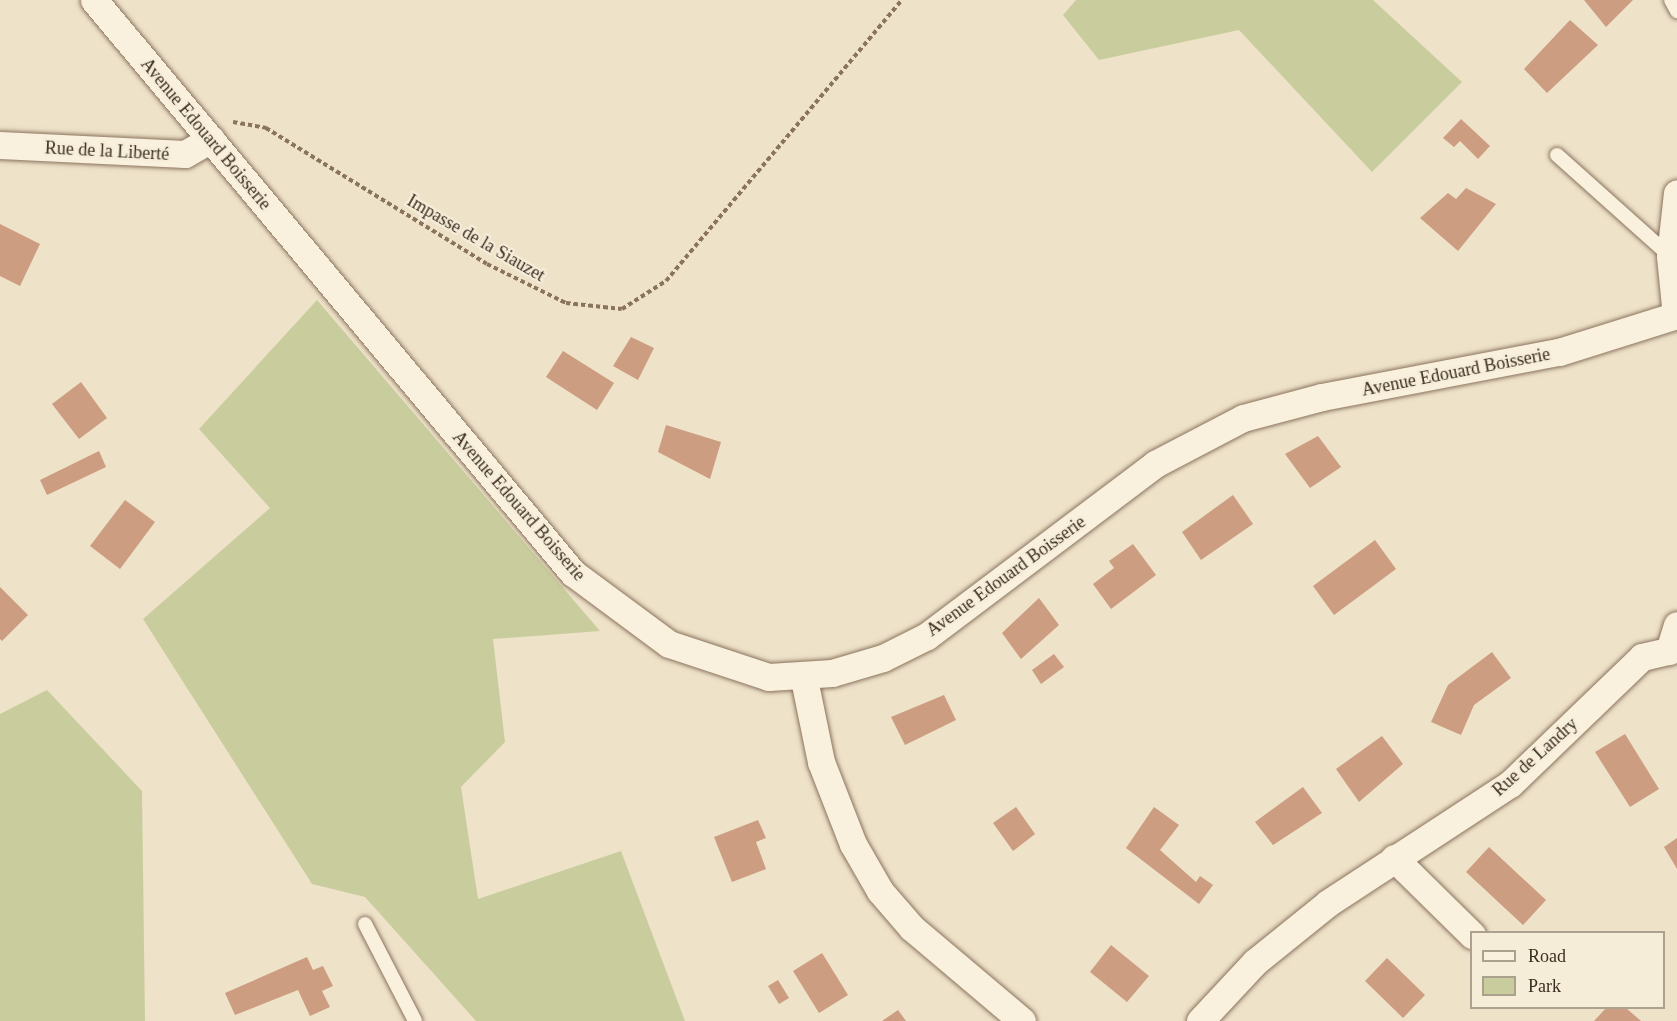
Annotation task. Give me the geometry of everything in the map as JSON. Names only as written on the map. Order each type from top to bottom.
[{"type":"street","name":"Avenue Edouard Boisserie","points":[[94,0],[573,573],[669,644],[720,665],[804,679],[883,658],[927,636],[1155,464],[1243,418],[1322,397],[1559,352],[1676,315]]},
{"type":"street","name":"Rue de la Liberté","points":[[0,145],[185,154],[211,139]]},
{"type":"street","points":[[1676,315],[1670,256],[1677,193]]},
{"type":"street","points":[[1673,654],[1677,625]]},
{"type":"street","name":"Rue de Landry","points":[[1200,1021],[1255,962],[1394,858],[1510,784],[1642,657],[1673,654]]},
{"type":"street","points":[[804,679],[821,762],[853,844],[880,891],[912,928],[1022,1021]]},
{"type":"street","points":[[1394,858],[1470,933]]},
{"type":"lane","points":[[1671,0],[1677,11]]},
{"type":"lane","points":[[1557,155],[1670,256]]},
{"type":"lane","points":[[365,924],[416,1021]]},
{"type":"path","name":"Impasse de la Siauzet","points":[[211,139],[233,122],[266,128],[487,264],[566,303],[622,309],[666,281],[902,0]]},
{"type":"green space","points":[[1076,0],[1373,0],[1462,82],[1372,172],[1239,30],[1099,60],[1063,15]]},
{"type":"green space","points":[[317,300],[600,631],[493,639],[505,742],[461,787],[478,899],[621,851],[685,1021],[476,1021],[365,897],[312,884],[143,619],[270,508],[199,429]]},
{"type":"green space","points":[[47,690],[142,791],[145,1021],[0,1021],[0,714]]},
{"type":"building","points":[[1584,0],[1633,0],[1606,27]]},
{"type":"building","points":[[1570,20],[1598,45],[1547,93],[1524,69]]},
{"type":"building","points":[[1461,119],[1490,146],[1478,159],[1460,141],[1454,147],[1443,138]]},
{"type":"building","points":[[1466,188],[1496,204],[1458,251],[1420,218],[1448,193],[1456,199]]},
{"type":"building","points":[[0,224],[40,244],[20,286],[0,276]]},
{"type":"building","points":[[631,337],[654,348],[638,380],[613,366]]},
{"type":"building","points":[[563,351],[614,383],[597,410],[546,377]]},
{"type":"building","points":[[81,382],[107,418],[79,439],[52,404]]},
{"type":"building","points":[[666,425],[721,442],[710,479],[658,452]]},
{"type":"building","points":[[1318,436],[1341,467],[1310,488],[1285,454]]},
{"type":"building","points":[[99,451],[106,467],[47,495],[40,480]]},
{"type":"building","points":[[1233,495],[1253,524],[1201,560],[1182,532]]},
{"type":"building","points":[[125,500],[155,522],[120,569],[90,546]]},
{"type":"building","points":[[1375,540],[1396,569],[1334,615],[1313,586]]},
{"type":"building","points":[[1133,544],[1156,575],[1111,609],[1093,584],[1114,568],[1109,561]]},
{"type":"building","points":[[0,587],[28,615],[2,641],[0,639]]},
{"type":"building","points":[[1039,598],[1059,625],[1021,659],[1002,633]]},
{"type":"building","points":[[1492,652],[1511,678],[1474,705],[1461,735],[1431,722],[1448,685]]},
{"type":"building","points":[[1054,654],[1064,667],[1041,684],[1032,670]]},
{"type":"building","points":[[944,695],[956,720],[905,745],[891,717]]},
{"type":"building","points":[[1625,734],[1659,789],[1630,807],[1595,752]]},
{"type":"building","points":[[1382,736],[1403,764],[1359,802],[1336,769]]},
{"type":"building","points":[[1303,787],[1322,813],[1273,845],[1255,822]]},
{"type":"building","points":[[1016,807],[1035,834],[1013,851],[993,823]]},
{"type":"building","points":[[1154,807],[1179,825],[1160,850],[1196,882],[1200,876],[1213,885],[1199,904],[1126,848]]},
{"type":"building","points":[[758,820],[766,838],[756,842],[766,869],[732,882],[714,837]]},
{"type":"building","points":[[1677,838],[1677,869],[1664,847]]},
{"type":"building","points":[[1489,847],[1546,900],[1523,925],[1466,872]]},
{"type":"building","points":[[1111,945],[1149,976],[1127,1002],[1090,972]]},
{"type":"building","points":[[822,953],[848,995],[819,1013],[793,971]]},
{"type":"building","points":[[307,957],[313,970],[323,966],[333,986],[322,991],[330,1007],[310,1016],[298,990],[235,1015],[225,993]]},
{"type":"building","points":[[1387,958],[1425,995],[1403,1018],[1365,981]]},
{"type":"building","points":[[778,980],[789,998],[779,1004],[768,986]]},
{"type":"building","points":[[1605,1009],[1627,1009],[1641,1021],[1594,1021]]},
{"type":"building","points":[[898,1010],[906,1021],[882,1021]]}]
